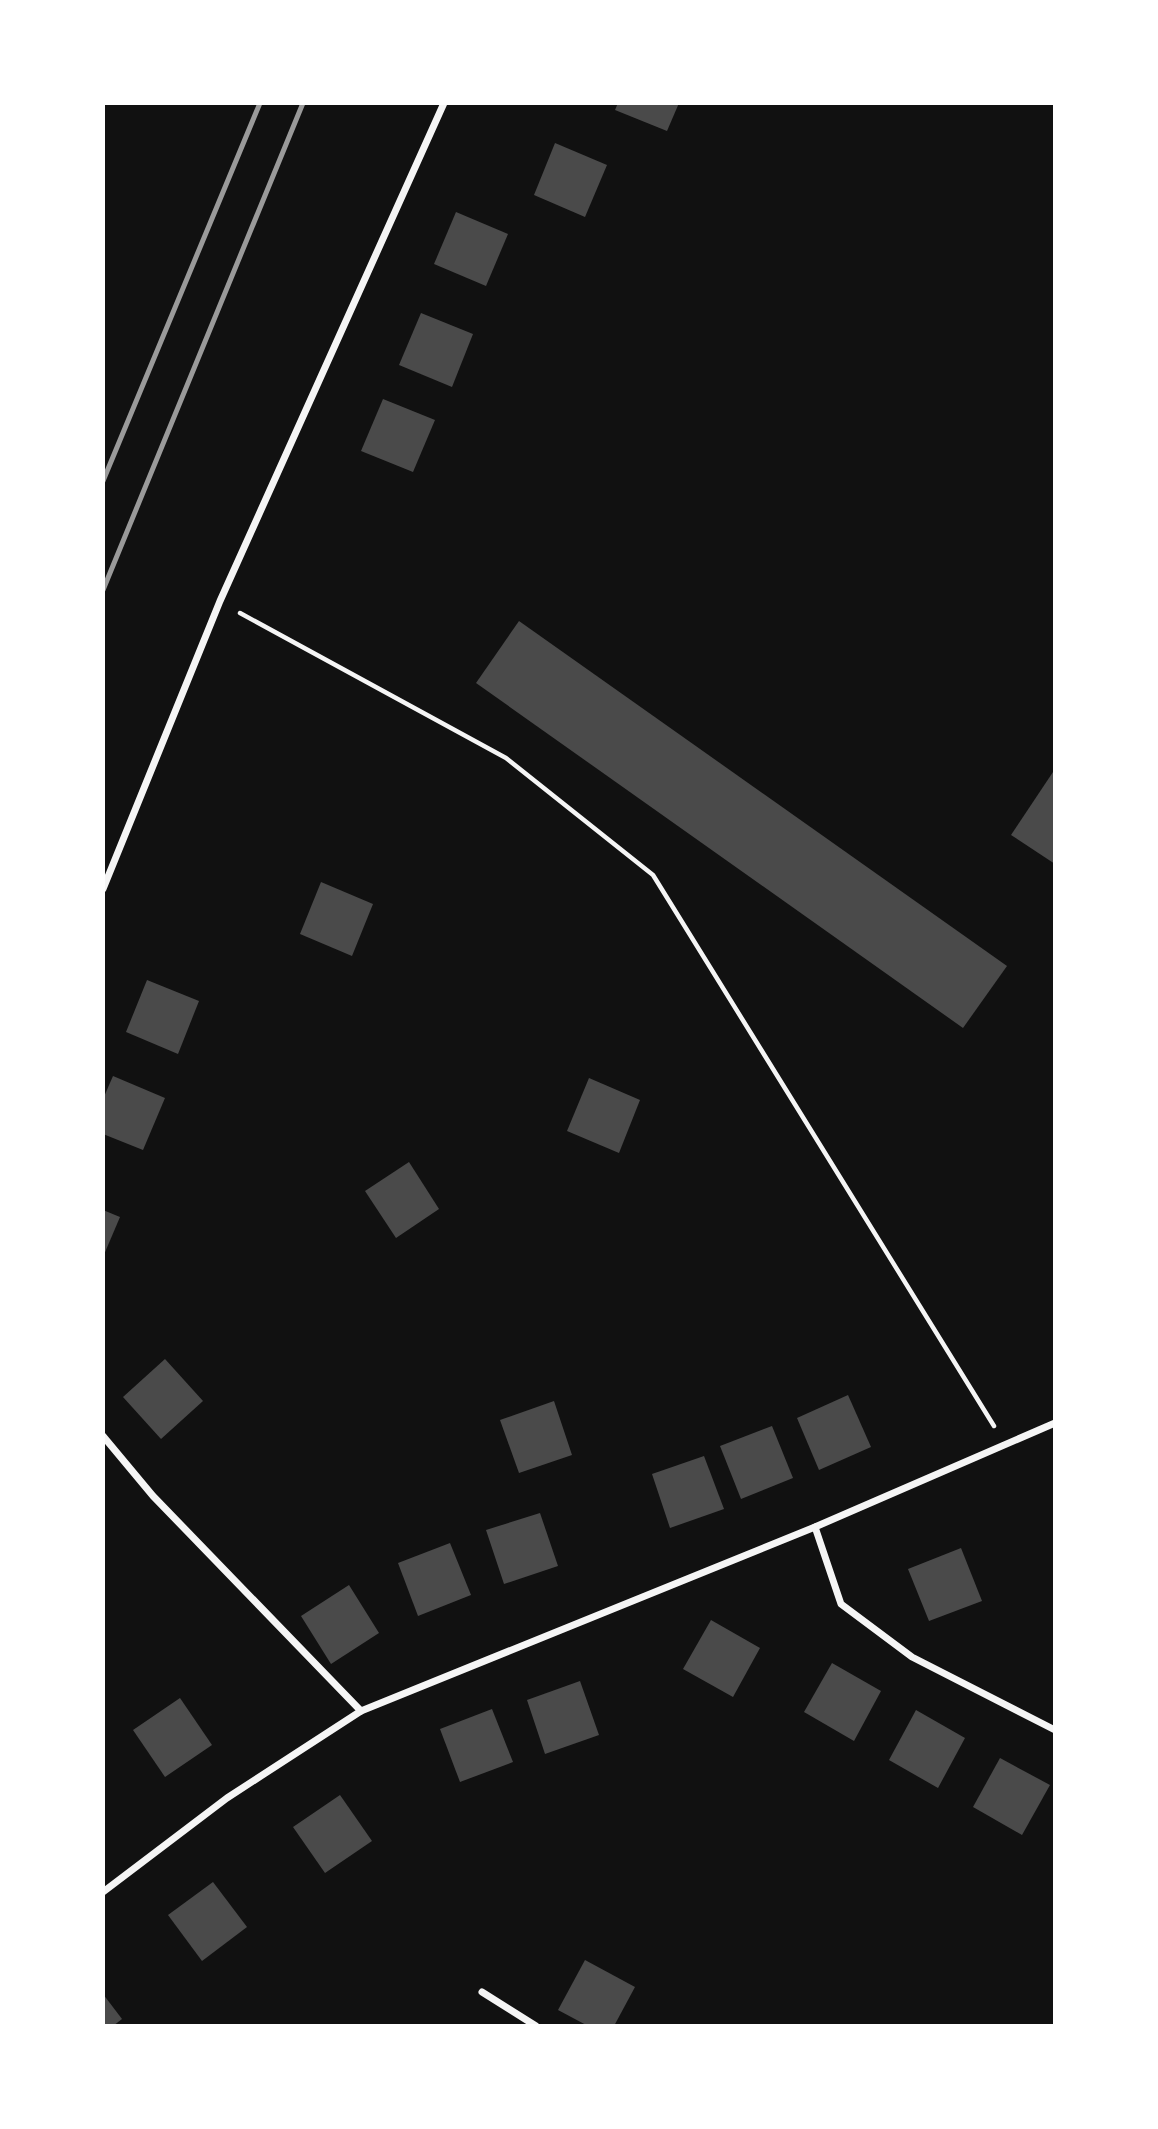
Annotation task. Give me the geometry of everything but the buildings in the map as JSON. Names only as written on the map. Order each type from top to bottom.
[{"type":"street","points":[[103,889],[220,601],[444,103]]},
{"type":"street","points":[[103,1892],[227,1798],[361,1711],[815,1527],[1055,1423]]},
{"type":"street","points":[[103,1436],[153,1496],[361,1711]]},
{"type":"street","points":[[815,1527],[841,1604],[912,1657],[1055,1730]]},
{"type":"street","points":[[482,1992],[536,2026]]},
{"type":"path","points":[[220,601],[506,758],[653,875],[1006,1444]]},
{"type":"railway","points":[[103,481],[260,103]]},
{"type":"railway","points":[[103,590],[303,103]]}]
